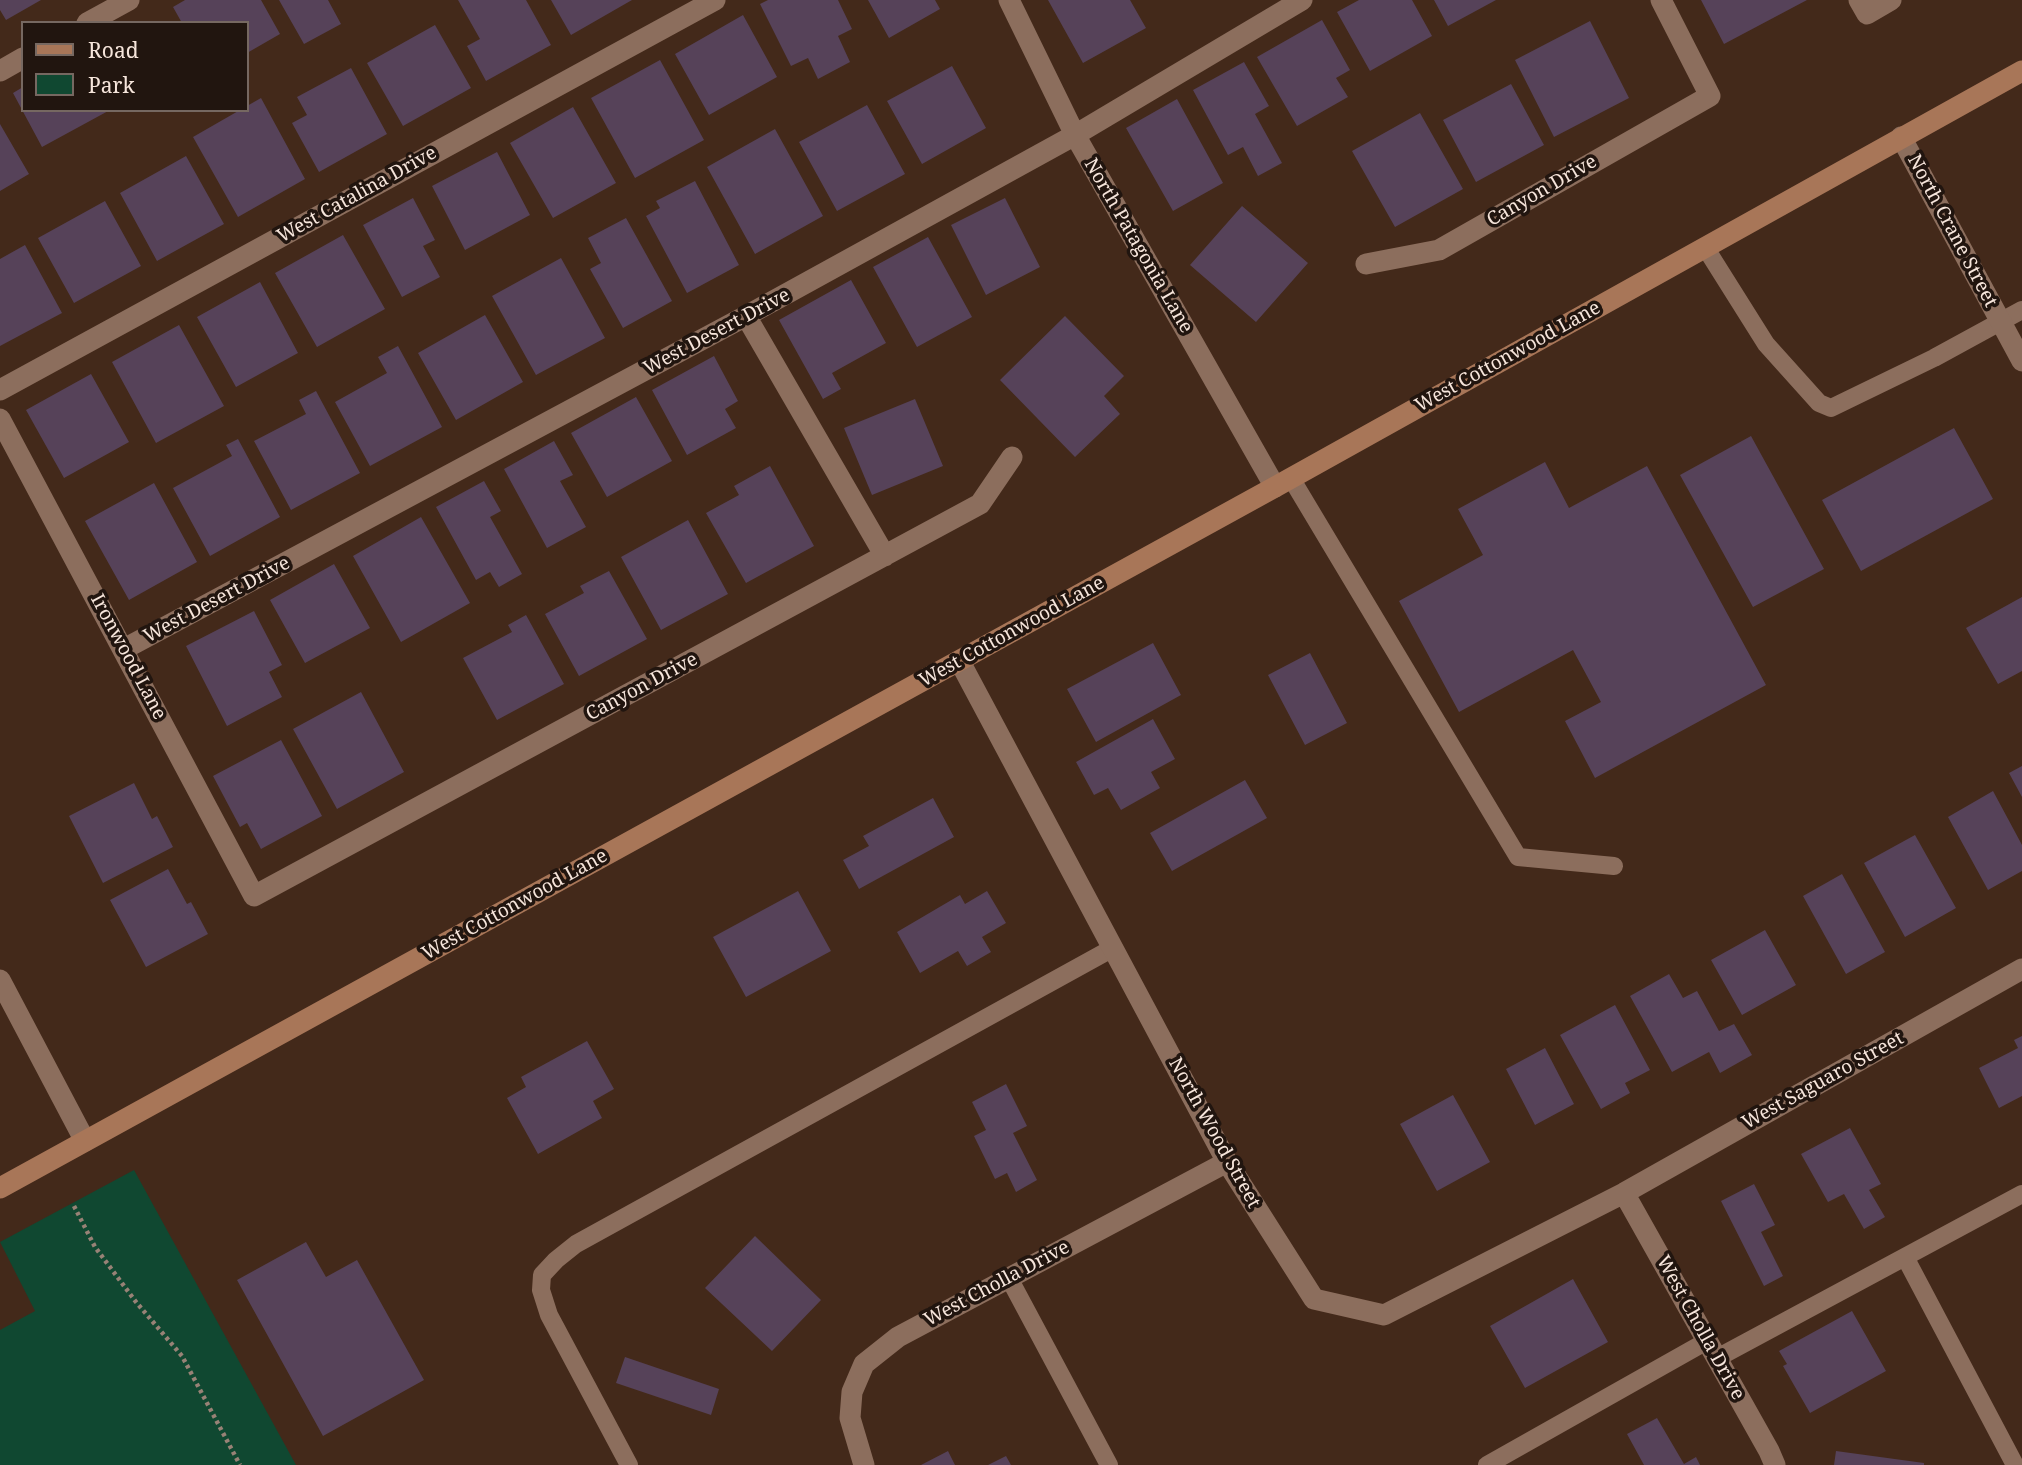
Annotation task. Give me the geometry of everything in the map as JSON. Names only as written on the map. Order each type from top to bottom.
[{"type":"main road","name":"West Cottonwood Lane","points":[[0,1188],[960,662],[2022,71]]},
{"type":"street","points":[[91,21],[129,0]]},
{"type":"street","name":"West Catalina Drive","points":[[0,390],[715,0]]},
{"type":"street","name":"North Patagonia Lane","points":[[1009,0],[1075,135],[1283,483]]},
{"type":"street","name":"West Desert Drive","points":[[124,649],[746,316],[1075,135],[1302,0]]},
{"type":"street","name":"Canyon Drive","points":[[1366,264],[1439,250],[1710,96],[1661,0]]},
{"type":"street","points":[[1858,0],[1867,14],[1891,0]]},
{"type":"street","points":[[0,71],[21,59]]},
{"type":"street","name":"North Crane Street","points":[[1901,137],[2022,362]]},
{"type":"street","points":[[746,316],[885,556]]},
{"type":"street","name":"Ironwood Lane","points":[[0,419],[254,896]]},
{"type":"street","name":"Canyon Drive","points":[[254,896],[981,504],[1012,457]]},
{"type":"street","name":"North Wood Street","points":[[960,662],[1227,1162],[1314,1300],[1384,1315],[1624,1193]]},
{"type":"street","name":"West Saguaro Street","points":[[1624,1193],[2022,970]]},
{"type":"street","points":[[0,980],[85,1141]]},
{"type":"street","name":"West Cholla Drive","points":[[864,1465],[850,1418],[852,1392],[864,1364],[898,1337],[1227,1162]]},
{"type":"street","name":"West Cholla Drive","points":[[1624,1193],[1775,1465]]},
{"type":"lane","points":[[1705,247],[1766,344],[1819,402],[1831,408],[1934,358],[2022,310]]},
{"type":"lane","points":[[1283,483],[1518,857],[1614,866]]},
{"type":"lane","points":[[629,1465],[549,1315],[541,1290],[542,1275],[556,1260],[576,1244],[1113,948]]},
{"type":"lane","points":[[1487,1465],[1712,1350],[1905,1257],[2022,1194]]},
{"type":"lane","points":[[1905,1257],[2015,1465]]},
{"type":"lane","points":[[1009,1278],[1109,1465]]},
{"type":"path","points":[[74,1206],[95,1247],[136,1302],[182,1356],[240,1465]]},
{"type":"green space","points":[[134,1170],[296,1465],[0,1465],[0,1330],[35,1311],[0,1242]]},
{"type":"building","points":[[0,0],[41,0],[6,20],[0,10]]},
{"type":"building","points":[[185,0],[261,0],[280,34],[248,52],[248,21],[181,21],[173,7]]},
{"type":"building","points":[[279,0],[328,0],[341,24],[304,44]]},
{"type":"building","points":[[458,0],[526,0],[551,45],[486,81],[467,46],[480,39]]},
{"type":"building","points":[[551,0],[632,0],[571,35]]},
{"type":"building","points":[[768,0],[838,0],[852,29],[838,36],[850,62],[818,79],[808,58],[791,66],[760,4]]},
{"type":"building","points":[[868,0],[935,0],[940,9],[889,38]]},
{"type":"building","points":[[1048,0],[1130,0],[1146,28],[1083,63]]},
{"type":"building","points":[[1359,0],[1412,0],[1432,36],[1370,71],[1337,12]]},
{"type":"building","points":[[1434,0],[1496,0],[1448,26]]},
{"type":"building","points":[[1701,0],[1807,0],[1724,44]]},
{"type":"building","points":[[743,15],[777,77],[709,115],[675,54]]},
{"type":"building","points":[[1322,20],[1350,70],[1336,78],[1348,97],[1297,126],[1257,57]]},
{"type":"building","points":[[1590,21],[1629,98],[1554,137],[1515,60]]},
{"type":"building","points":[[435,25],[471,88],[403,126],[367,63]]},
{"type":"building","points":[[660,60],[704,140],[635,178],[591,98]]},
{"type":"building","points":[[1244,62],[1269,106],[1255,114],[1282,163],[1258,176],[1243,147],[1228,155],[1193,90]]},
{"type":"building","points":[[952,66],[986,128],[922,164],[887,101]]},
{"type":"building","points":[[351,68],[387,134],[319,172],[292,123],[307,115],[297,97]]},
{"type":"building","points":[[1511,84],[1544,145],[1476,182],[1443,120]]},
{"type":"building","points":[[21,88],[21,108],[13,93]]},
{"type":"building","points":[[261,98],[305,179],[238,217],[193,137],[237,112],[248,112],[248,105]]},
{"type":"building","points":[[1177,99],[1223,183],[1173,211],[1126,128]]},
{"type":"building","points":[[867,105],[905,174],[837,211],[799,142]]},
{"type":"building","points":[[573,107],[616,183],[553,218],[510,143]]},
{"type":"building","points":[[23,112],[106,112],[42,147]]},
{"type":"building","points":[[1420,113],[1463,189],[1395,227],[1352,151]]},
{"type":"building","points":[[0,124],[29,174],[0,191]]},
{"type":"building","points":[[775,129],[823,216],[755,254],[707,167]]},
{"type":"building","points":[[497,152],[530,215],[465,250],[432,186]]},
{"type":"building","points":[[186,156],[224,224],[157,261],[120,193]]},
{"type":"building","points":[[695,181],[739,265],[687,293],[646,216],[660,208],[656,201]]},
{"type":"building","points":[[413,198],[435,240],[423,246],[440,277],[402,297],[363,225]]},
{"type":"building","points":[[1005,198],[1040,267],[986,295],[951,225]]},
{"type":"building","points":[[105,201],[141,266],[74,303],[38,238]]},
{"type":"building","points":[[1242,206],[1308,263],[1256,322],[1190,265]]},
{"type":"building","points":[[626,218],[672,301],[623,328],[590,269],[601,263],[588,238]]},
{"type":"building","points":[[343,235],[385,309],[317,347],[275,273]]},
{"type":"building","points":[[928,237],[972,317],[917,347],[873,267]]},
{"type":"building","points":[[25,245],[62,313],[0,346],[0,259]]},
{"type":"building","points":[[561,258],[605,338],[536,375],[492,296]]},
{"type":"building","points":[[851,280],[886,343],[832,373],[841,389],[823,399],[779,320]]},
{"type":"building","points":[[260,282],[298,353],[236,387],[197,317]]},
{"type":"building","points":[[485,315],[523,382],[456,420],[418,353]]},
{"type":"building","points":[[1065,316],[1124,376],[1104,396],[1120,414],[1075,457],[1000,380]]},
{"type":"building","points":[[179,325],[224,406],[156,443],[112,362]]},
{"type":"building","points":[[398,346],[442,427],[370,466],[335,402],[387,373],[378,357]]},
{"type":"building","points":[[714,356],[738,401],[725,409],[736,428],[687,455],[652,390]]},
{"type":"building","points":[[91,374],[129,442],[64,478],[26,410]]},
{"type":"building","points":[[316,391],[360,473],[291,510],[254,441],[306,414],[299,400]]},
{"type":"building","points":[[636,397],[672,461],[607,497],[571,433]]},
{"type":"building","points":[[915,399],[943,466],[872,495],[844,428]]},
{"type":"building","points":[[1954,428],[1993,499],[1861,571],[1822,500]]},
{"type":"building","points":[[1751,436],[1824,569],[1753,607],[1680,475]]},
{"type":"building","points":[[238,439],[280,517],[210,556],[173,488],[232,456],[226,445]]},
{"type":"building","points":[[554,441],[573,475],[560,481],[586,527],[547,548],[504,469]]},
{"type":"building","points":[[1545,462],[1569,508],[1647,466],[1766,685],[1595,778],[1565,721],[1601,702],[1573,650],[1459,712],[1399,601],[1483,555],[1458,509]]},
{"type":"building","points":[[770,466],[814,546],[746,583],[706,513],[739,495],[734,486]]},
{"type":"building","points":[[484,481],[501,511],[490,517],[522,574],[499,587],[490,572],[476,580],[436,507]]},
{"type":"building","points":[[154,483],[197,562],[129,600],[85,521]]},
{"type":"building","points":[[421,517],[470,603],[401,642],[353,556]]},
{"type":"building","points":[[688,520],[728,594],[661,630],[621,557]]},
{"type":"building","points":[[334,564],[370,628],[305,663],[270,600]]},
{"type":"building","points":[[609,571],[647,639],[579,676],[545,614],[584,593],[580,586]]},
{"type":"building","points":[[2022,597],[2022,671],[1998,684],[1966,628]]},
{"type":"building","points":[[254,611],[282,665],[269,672],[282,697],[227,726],[186,646]]},
{"type":"building","points":[[526,615],[564,684],[497,720],[463,658],[512,632],[508,625]]},
{"type":"building","points":[[1153,643],[1181,695],[1096,742],[1067,689]]},
{"type":"building","points":[[1310,653],[1347,723],[1305,745],[1268,675]]},
{"type":"building","points":[[361,692],[404,772],[337,809],[293,729]]},
{"type":"building","points":[[1153,719],[1175,759],[1151,772],[1160,788],[1121,810],[1108,788],[1094,795],[1076,762]]},
{"type":"building","points":[[281,740],[322,816],[261,849],[247,823],[240,827],[213,776]]},
{"type":"building","points":[[2022,766],[2022,797],[2009,773]]},
{"type":"building","points":[[1245,780],[1267,818],[1172,871],[1150,833]]},
{"type":"building","points":[[134,783],[152,819],[157,816],[173,847],[103,883],[69,816]]},
{"type":"building","points":[[1993,791],[2022,845],[2022,871],[1988,890],[1948,817]]},
{"type":"building","points":[[933,798],[954,837],[859,889],[843,860],[869,846],[863,836]]},
{"type":"building","points":[[1915,835],[1956,908],[1905,937],[1864,863]]},
{"type":"building","points":[[168,869],[187,904],[191,902],[208,934],[146,967],[110,900]]},
{"type":"building","points":[[1842,874],[1885,952],[1846,974],[1803,896]]},
{"type":"building","points":[[798,891],[831,951],[746,997],[713,937]]},
{"type":"building","points":[[987,891],[1006,923],[982,937],[991,952],[967,966],[958,951],[920,973],[897,932],[960,895],[965,904]]},
{"type":"building","points":[[1765,930],[1796,985],[1742,1015],[1711,960]]},
{"type":"building","points":[[1669,974],[1683,998],[1697,991],[1719,1031],[1734,1024],[1752,1055],[1720,1073],[1709,1052],[1672,1072],[1630,996]]},
{"type":"building","points":[[1615,1005],[1650,1070],[1625,1083],[1630,1093],[1601,1109],[1560,1035]]},
{"type":"building","points":[[2022,1036],[2022,1096],[1999,1108],[1979,1068],[2018,1048],[2014,1040]]},
{"type":"building","points":[[587,1041],[614,1089],[593,1101],[602,1118],[538,1154],[507,1098],[526,1087],[521,1077]]},
{"type":"building","points":[[1545,1048],[1574,1104],[1535,1125],[1506,1069]]},
{"type":"building","points":[[1006,1084],[1027,1126],[1013,1133],[1037,1180],[1016,1192],[1007,1173],[995,1179],[974,1136],[986,1130],[972,1102]]},
{"type":"building","points":[[1453,1095],[1490,1162],[1437,1191],[1400,1124]]},
{"type":"building","points":[[1850,1128],[1881,1184],[1869,1190],[1885,1217],[1864,1229],[1844,1194],[1828,1202],[1801,1154]]},
{"type":"building","points":[[1754,1184],[1775,1225],[1761,1232],[1783,1276],[1764,1286],[1721,1201]]},
{"type":"building","points":[[755,1236],[821,1300],[772,1351],[705,1288]]},
{"type":"building","points":[[306,1242],[326,1277],[357,1260],[424,1380],[323,1436],[237,1280]]},
{"type":"building","points":[[1573,1279],[1608,1342],[1525,1388],[1490,1326]]},
{"type":"building","points":[[1852,1311],[1886,1371],[1810,1413],[1783,1366],[1787,1364],[1779,1351]]},
{"type":"building","points":[[625,1357],[719,1389],[711,1415],[616,1383]]},
{"type":"building","points":[[1657,1418],[1684,1464],[1696,1457],[1700,1465],[1644,1465],[1627,1434]]},
{"type":"building","points":[[948,1451],[955,1465],[921,1465]]},
{"type":"building","points":[[1836,1451],[1924,1463],[1924,1465],[1834,1465]]},
{"type":"building","points":[[1006,1456],[1011,1465],[988,1465]]}]
